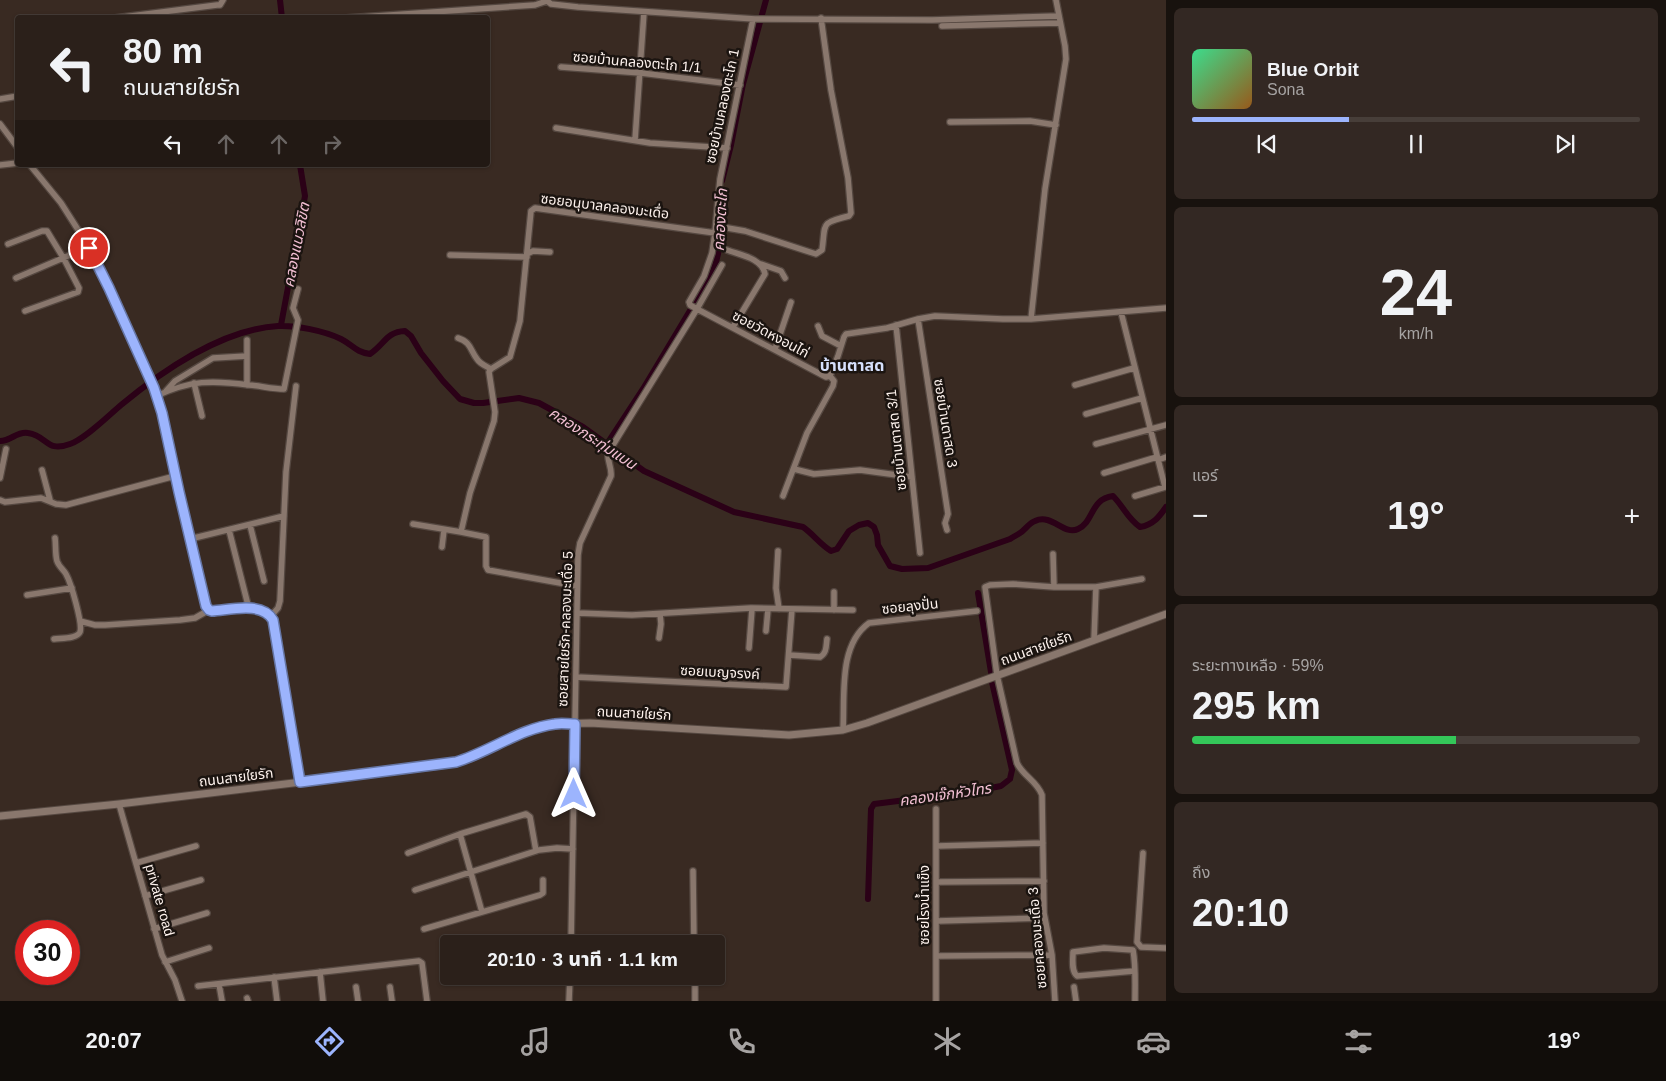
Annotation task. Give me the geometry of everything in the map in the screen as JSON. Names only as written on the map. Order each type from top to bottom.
[{"type":"street","points":[[139,15],[220,5],[224,0]]},
{"type":"street","points":[[1032,319],[1045,189],[1066,59],[1056,0]]},
{"type":"street","points":[[390,15],[536,5],[547,1],[551,4],[754,19],[1060,20]]},
{"type":"street","points":[[635,140],[644,12]]},
{"type":"street","points":[[716,228],[725,226],[745,231],[816,254],[822,250],[823,229],[828,222],[849,216],[851,213],[848,178],[831,90],[821,18]]},
{"type":"street","name":"ซอยบ้านคลองตะโก 1","points":[[694,307],[689,302],[704,276],[712,254],[720,180],[754,19]]},
{"type":"street","points":[[972,19],[972,26]]},
{"type":"street","points":[[942,26],[972,26],[1060,20]]},
{"type":"street","name":"ซอยบ้านคลองตะโก 1/1","points":[[561,67],[640,73],[740,85]]},
{"type":"street","points":[[0,100],[15,97]]},
{"type":"street","points":[[950,122],[1030,121],[1056,125]]},
{"type":"street","points":[[0,124],[15,144]]},
{"type":"street","points":[[556,128],[650,143],[727,148]]},
{"type":"street","points":[[0,165],[15,163]]},
{"type":"street","points":[[32,167],[61,203],[89,248],[154,388],[162,413],[206,606],[209,610]]},
{"type":"street","name":"ซอยอนุบาลคลองมะเดื่อ","points":[[491,369],[510,357],[514,347],[520,321],[530,214],[535,208],[716,228]]},
{"type":"street","points":[[8,244],[46,231],[64,258],[79,288],[78,292],[25,311]]},
{"type":"street","points":[[16,278],[89,248]]},
{"type":"street","points":[[727,250],[781,271],[785,278]]},
{"type":"street","points":[[450,255],[527,255],[533,251],[550,252]]},
{"type":"street","points":[[733,327],[765,274],[761,264]]},
{"type":"street","points":[[694,307],[722,265]]},
{"type":"street","points":[[156,396],[194,383],[222,382],[284,389],[298,320],[293,308],[298,289]]},
{"type":"street","points":[[775,349],[791,302]]},
{"type":"street","name":"ซอยวัดหงอนไก่","points":[[694,307],[826,377],[830,376]]},
{"type":"street","name":"ซอยสายใยรัก-คลองมะเดื่อ 5","points":[[571,935],[577,586],[580,543],[611,476],[612,468],[607,458],[608,453],[694,307]]},
{"type":"street","points":[[783,496],[807,433],[834,386],[834,381],[830,376],[846,334],[918,319],[950,316],[1032,319],[1166,308]]},
{"type":"street","points":[[1121,312],[1165,487],[1135,496]]},
{"type":"street","name":"ซอยบ้านตาสด 3","points":[[918,319],[948,514],[945,523],[947,530]]},
{"type":"street","name":"ซอยบ้านตาสด 3/1","points":[[896,325],[920,553]]},
{"type":"street","points":[[818,326],[822,336],[841,346]]},
{"type":"street","points":[[458,338],[471,346],[476,359],[491,369],[489,376],[495,412],[492,433],[470,493],[462,532]]},
{"type":"street","points":[[247,340],[247,384]]},
{"type":"street","points":[[166,391],[176,381],[213,358],[247,356]]},
{"type":"street","points":[[1075,386],[1134,368]]},
{"type":"street","points":[[194,383],[202,416]]},
{"type":"street","points":[[271,616],[278,608],[280,601],[286,472],[296,386]]},
{"type":"street","points":[[1086,414],[1142,398]]},
{"type":"street","points":[[1096,444],[1166,425]]},
{"type":"street","points":[[0,478],[6,449]]},
{"type":"street","points":[[1104,473],[1166,457]]},
{"type":"street","points":[[794,469],[814,474],[860,470],[912,477]]},
{"type":"street","points":[[42,470],[50,500]]},
{"type":"street","points":[[0,500],[5,502],[42,498],[56,504],[66,505],[175,476]]},
{"type":"street","points":[[190,539],[284,516]]},
{"type":"street","points":[[413,524],[486,537],[486,566],[488,570],[577,586]]},
{"type":"street","points":[[250,525],[264,581]]},
{"type":"street","points":[[229,530],[249,609]]},
{"type":"street","points":[[442,547],[444,530]]},
{"type":"street","points":[[54,639],[76,636],[80,630],[72,588],[57,560],[55,538]]},
{"type":"street","points":[[778,551],[776,588],[779,609]]},
{"type":"street","points":[[1053,554],[1054,586],[1096,587],[1142,579]]},
{"type":"street","name":"ซอยคลองมะเดื่อ 3","points":[[1054,586],[1013,584],[990,585],[985,588],[996,675],[1017,763],[1022,772],[1040,789],[1042,795],[1045,918],[1052,955],[1055,1001]]},
{"type":"street","points":[[1094,640],[1096,587]]},
{"type":"street","points":[[27,596],[72,588]]},
{"type":"street","points":[[834,592],[834,610]]},
{"type":"street","points":[[577,613],[660,614],[752,608],[852,610]]},
{"type":"street","points":[[749,648],[752,608]]},
{"type":"street","points":[[766,631],[768,609]]},
{"type":"street","name":"ซอยเบญจรงค์","points":[[576,677],[784,688],[786,686],[792,609]]},
{"type":"street","points":[[80,622],[105,625],[180,620],[195,618],[209,610],[261,610],[271,616],[300,782]]},
{"type":"street","name":"ซอยลุงปั่น","points":[[844,730],[845,680],[848,658],[856,636],[862,629],[869,624],[977,611]]},
{"type":"street","points":[[658,638],[661,624],[660,614]]},
{"type":"street","name":"ถนนสายใยรัก","points":[[0,816],[120,804],[456,762],[481,754],[534,730],[555,724],[590,723],[789,735],[844,730],[868,723],[1166,614]]},
{"type":"street","points":[[789,655],[820,657],[826,651],[827,639]]},
{"type":"street","name":"private road","points":[[120,804],[154,928],[165,962],[175,980],[182,1001]]},
{"type":"street","name":"ซอยโรงน้ำแข็ง","points":[[936,808],[936,1001]]},
{"type":"street","points":[[408,853],[460,834],[526,814],[530,817],[536,851]]},
{"type":"street","points":[[460,834],[482,912]]},
{"type":"street","points":[[937,846],[1043,843]]},
{"type":"street","points":[[136,863],[196,846]]},
{"type":"street","points":[[415,890],[536,851],[557,848],[573,849]]},
{"type":"street","points":[[1143,853],[1138,942],[1141,947],[1166,948]]},
{"type":"street","points":[[693,871],[694,935]]},
{"type":"street","points":[[145,896],[201,880]]},
{"type":"street","points":[[424,930],[540,895],[543,892],[543,880]]},
{"type":"street","points":[[937,882],[1044,881]]},
{"type":"street","points":[[154,928],[207,913]]},
{"type":"street","points":[[937,921],[1045,918]]},
{"type":"street","points":[[165,962],[209,948]]},
{"type":"street","points":[[1134,971],[1077,976],[1074,974],[1073,952],[1104,948],[1132,950],[1134,971],[1136,1001]]},
{"type":"street","points":[[937,956],[1052,955]]},
{"type":"street","points":[[198,986],[421,961],[427,1001]]},
{"type":"street","points":[[320,972],[323,1001]]},
{"type":"street","points":[[274,977],[277,1001]]},
{"type":"street","points":[[219,984],[222,1001]]},
{"type":"street","points":[[569,1001],[570,985]]},
{"type":"street","points":[[694,985],[695,1001]]},
{"type":"street","points":[[356,987],[358,1001]]},
{"type":"street","points":[[390,987],[392,1001]]},
{"type":"street","points":[[1074,987],[1076,1001]]},
{"type":"waterway","name":"คลองแนวลิขิต","points":[[280,0],[282,15]]},
{"type":"waterway","name":"คลองตะโก","points":[[722,181],[743,84],[766,0]]},
{"type":"waterway","name":"คลองแนวลิขิต","points":[[281,325],[305,196],[300,167]]},
{"type":"waterway","name":"คลองตะโก","points":[[607,444],[643,389],[712,274],[720,243],[721,191]]},
{"type":"waterway","name":"คลองกระทุ่มแบน","points":[[0,441],[28,433],[40,437],[51,445],[62,446],[70,444],[89,432],[137,392],[174,366],[215,343],[257,329],[278,326],[310,329],[327,333],[345,341],[357,350],[370,354],[390,336],[405,331],[411,336],[421,353],[443,381],[460,399],[474,403],[483,403],[519,398],[539,403],[583,427],[644,471],[734,512],[803,527],[831,551],[837,549],[849,531],[859,525],[868,523],[874,527],[878,545],[890,566],[902,569],[928,568],[1010,539],[1022,532],[1033,522],[1041,519],[1068,530],[1078,529],[1087,521],[1100,501],[1113,496],[1140,527],[1152,522],[1166,507]]},
{"type":"waterway","name":"คลองเจ๊กหัวไทร","points":[[978,593],[991,672]]},
{"type":"waterway","name":"คลองเจ๊กหัวไทร","points":[[868,899],[871,809],[874,804],[970,792],[1001,786],[1010,779],[1012,770],[992,682]]},
{"type":"district","name":"บ้านตาสด","points":[[852,365]]},
{"type":"route","points":[[89,248],[154,388],[162,413],[206,606],[212,611],[261,610],[271,616],[273,620],[300,782],[442,765],[471,758],[526,732],[542,727],[555,724],[575,724],[574,794]]}]
